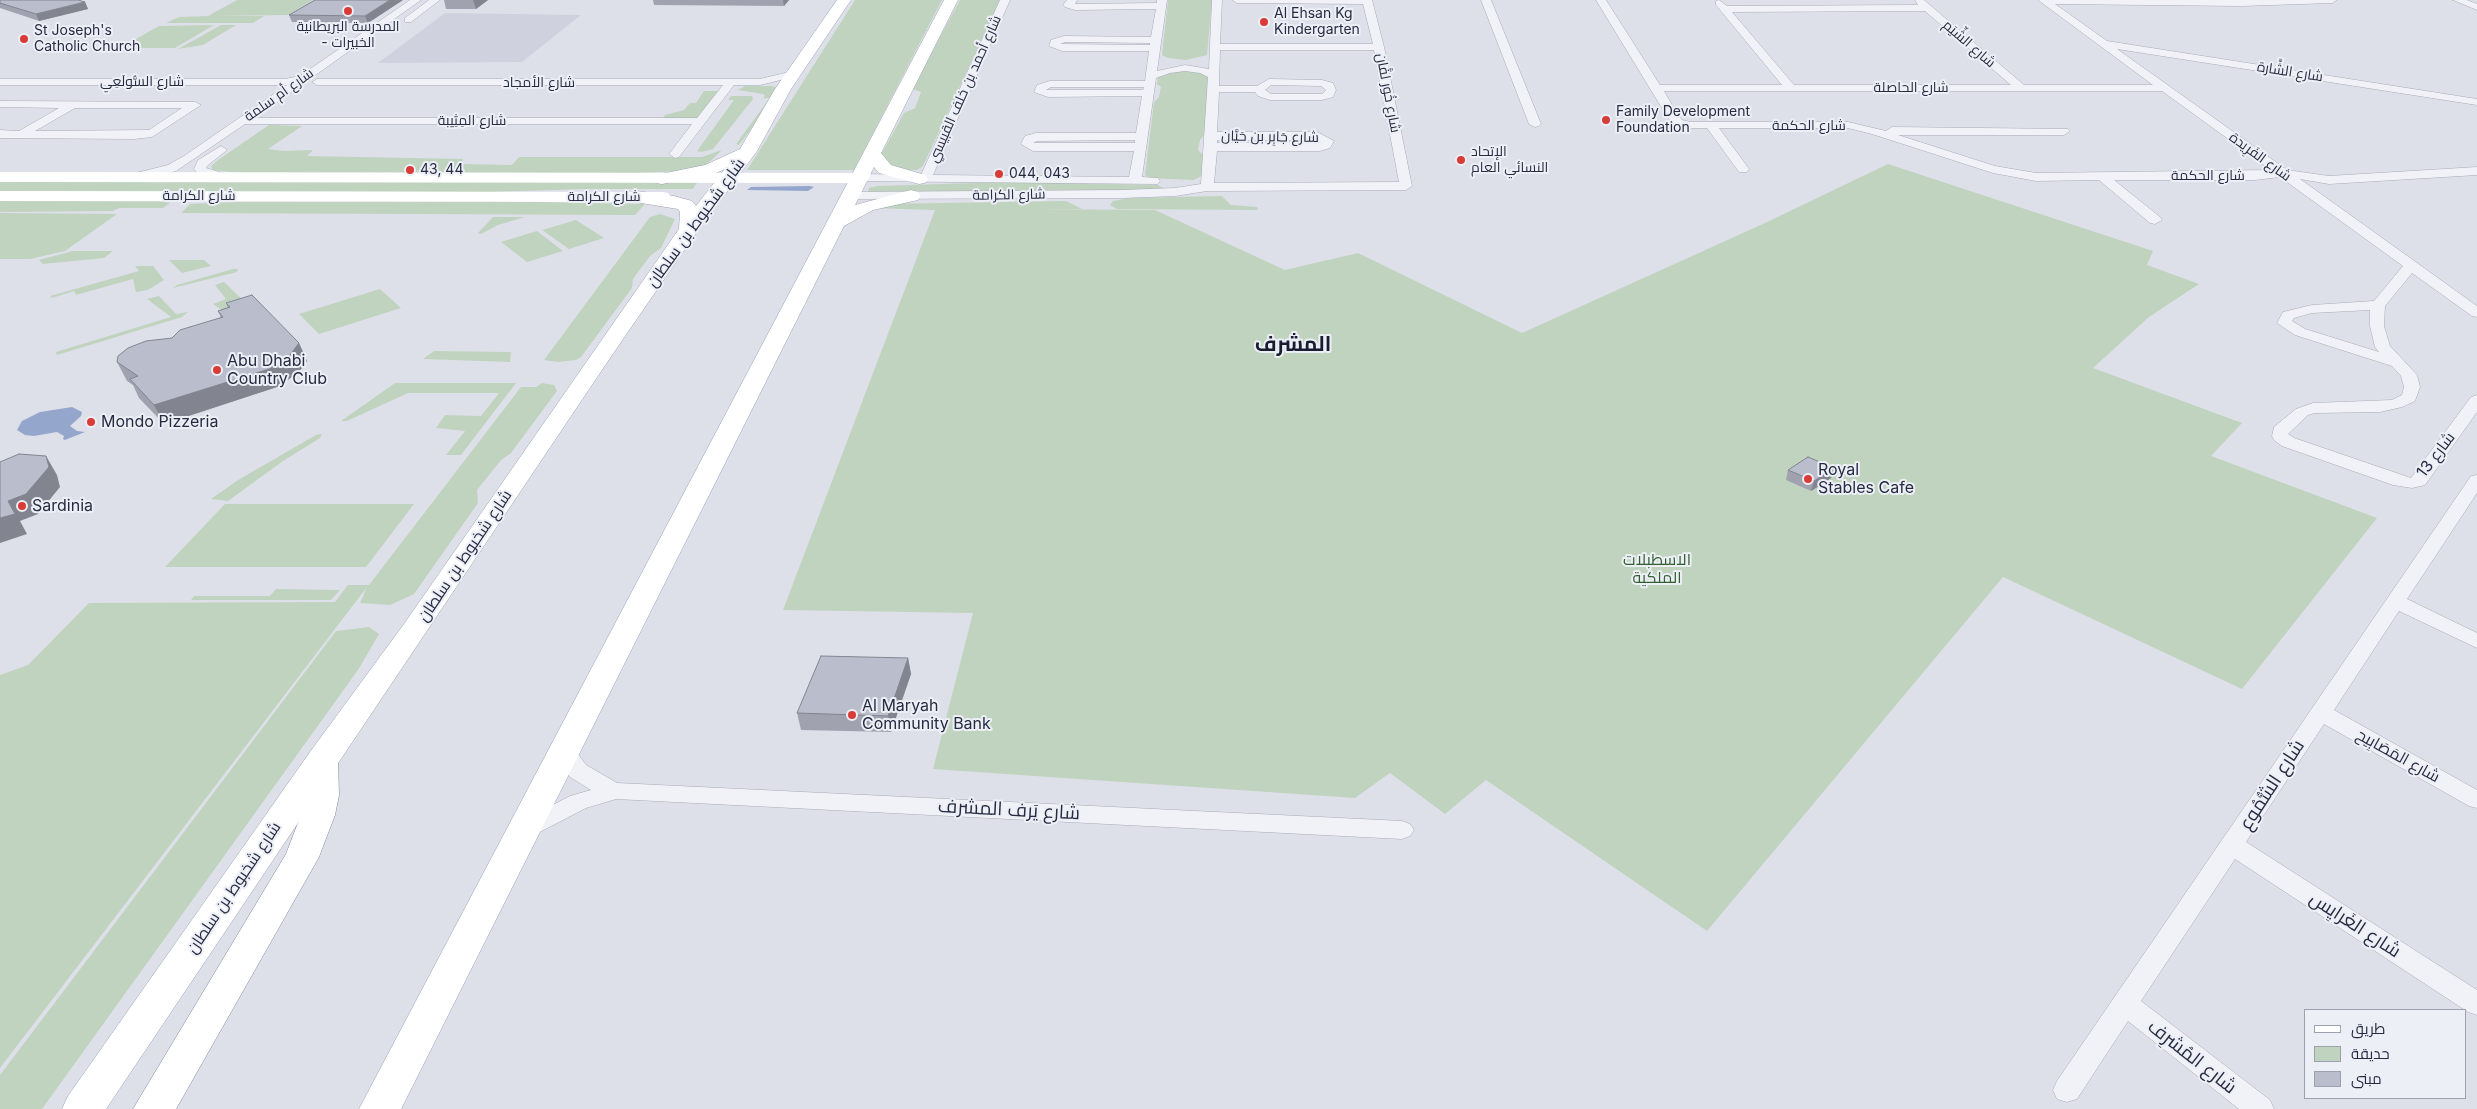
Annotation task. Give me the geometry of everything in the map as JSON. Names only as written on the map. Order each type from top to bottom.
[{"type":"main road","name":"شارع شخبوط بن سلطان","points":[[83,1109],[322,760],[414,632],[689,230],[714,196],[731,188],[748,151],[783,89],[844,0]]},
{"type":"main road","points":[[380,1109],[524,831],[844,199],[872,154],[951,0]]},
{"type":"main road","points":[[662,178],[718,167],[748,151]]},
{"type":"main road","points":[[872,154],[885,169],[918,185]]},
{"type":"main road","name":"شارع الكرامة","points":[[0,177],[662,178],[731,188],[844,199]]},
{"type":"main road","points":[[844,199],[867,206],[918,185]]},
{"type":"main road","name":"شارع الكرامة","points":[[0,196],[714,196]]},
{"type":"main road","points":[[636,197],[685,205],[690,211],[689,230]]},
{"type":"main road","points":[[154,1109],[302,857],[312,836],[321,802],[322,760]]},
{"type":"street","name":"شارع أم سلمة","points":[[136,178],[180,164],[242,121],[288,85],[305,78],[416,0]]},
{"type":"street","name":"شارع أم سلمة","points":[[222,176],[204,173],[200,169],[209,158],[435,0]]},
{"type":"street","name":"شارع أحمد بن خلف القبيسي","points":[[918,185],[1004,0]]},
{"type":"street","points":[[1072,0],[1068,5],[1075,7],[1162,3],[1135,181]]},
{"type":"street","name":"شارع جَابِر بن حَيَّان","points":[[1207,187],[1211,141],[1217,0]]},
{"type":"street","points":[[1237,0],[1367,1]]},
{"type":"street","points":[[1486,0],[1535,124]]},
{"type":"street","name":"شارع الحكمة","points":[[1601,0],[1657,88],[1674,119],[1690,125],[1848,125],[1875,131],[2017,175],[2255,176],[2282,173]]},
{"type":"street","points":[[1717,0],[1791,88]]},
{"type":"street","name":"شارع الشِّيَم","points":[[1918,0],[2020,88]]},
{"type":"street","points":[[2184,2],[2223,0]]},
{"type":"street","points":[[2044,1],[2238,2],[2332,0]]},
{"type":"street","points":[[2458,0],[2477,6]]},
{"type":"street","name":"شارع خُور لفَّان","points":[[1367,1],[1379,48],[1406,186]]},
{"type":"street","name":"شارع الفَرِيدة","points":[[2044,1],[2477,313]]},
{"type":"street","points":[[1724,8],[1928,8]]},
{"type":"street","points":[[1156,47],[1062,48],[1054,46],[1055,42],[1064,39],[1156,47],[1179,62],[1198,61],[1214,51],[1379,48]]},
{"type":"street","name":"شارع الشَّارة","points":[[2103,43],[2477,102]]},
{"type":"street","points":[[1150,84],[1050,84],[1041,87],[1040,92],[1048,94],[1150,84],[1168,70],[1185,68],[1202,70],[1214,76]]},
{"type":"street","name":"شارع الأمجاد","points":[[317,82],[762,82],[793,74]]},
{"type":"street","name":"شارع السُّولَعِي","points":[[0,82],[288,85]]},
{"type":"street","points":[[675,154],[731,82]]},
{"type":"street","name":"شارع الأمجاد","points":[[762,82],[783,89]]},
{"type":"street","points":[[1213,89],[1259,89],[1269,82],[1322,82],[1329,85],[1331,90],[1329,95],[1322,97],[1270,97],[1262,94],[1259,89]]},
{"type":"street","name":"شارع الحاصلة","points":[[1657,88],[2165,88]]},
{"type":"street","points":[[0,104],[195,105],[152,133],[134,135],[0,134]]},
{"type":"street","points":[[22,133],[74,104]]},
{"type":"street","name":"شارع المِثِيبة","points":[[242,121],[701,121]]},
{"type":"street","points":[[1711,126],[1743,169]]},
{"type":"street","name":"شارع الحكمة","points":[[1875,131],[2064,131]]},
{"type":"street","name":"شارع جَابِر بن حَيَّان","points":[[1317,136],[1328,141],[1326,145],[1320,147],[1211,141],[1317,136]]},
{"type":"street","points":[[1036,137],[1142,142],[1033,147],[1027,144],[1029,139],[1036,137]]},
{"type":"street","points":[[2282,173],[2330,180],[2477,171]]},
{"type":"street","points":[[2101,176],[2155,220]]},
{"type":"street","name":"شارع الحكمة","points":[[2255,176],[2295,182],[2330,180]]},
{"type":"street","name":"شارع الكرامة","points":[[844,199],[918,185],[1135,181],[1184,182],[1207,187]]},
{"type":"street","name":"شارع الكرامة","points":[[844,199],[918,185],[1122,194],[1175,192],[1207,187],[1406,186]]},
{"type":"street","points":[[2396,362],[2383,347],[2377,326],[2378,305],[2411,266]]},
{"type":"street","points":[[2378,305],[2312,309],[2288,314],[2284,323],[2300,332],[2396,362]]},
{"type":"street","name":"شارع 13","points":[[2396,362],[2409,375],[2412,387],[2409,398],[2396,404],[2380,407],[2313,408],[2302,412],[2280,431],[2280,436],[2288,442],[2389,478],[2412,483],[2419,481],[2471,418],[2477,400]]},
{"type":"street","name":"شارع الشُّمُوع","points":[[2067,1090],[2320,712],[2475,488]]},
{"type":"street","points":[[2396,601],[2477,641]]},
{"type":"street","name":"شارع المَصَابِيح","points":[[2320,712],[2477,800]]},
{"type":"street","name":"شارع يَرف المشرف","points":[[564,752],[584,775],[602,786],[616,791],[1402,830]]},
{"type":"street","name":"شارع يَرف المشرف","points":[[524,831],[578,802],[616,791]]},
{"type":"street","name":"شارع الغَرايِس","points":[[2232,845],[2477,1004]]},
{"type":"street","name":"شارع المُشرِف","points":[[2125,1004],[2260,1109]]},
{"type":"shaded area","points":[[445,13],[581,15],[522,62],[378,63]]},
{"type":"green space","points":[[237,0],[313,0],[288,15],[212,16],[264,16],[253,23],[166,23],[179,17],[208,16]]},
{"type":"green space","points":[[855,0],[942,0],[854,170],[747,170]]},
{"type":"green space","points":[[960,0],[1000,0],[923,166],[917,170],[905,170],[881,163],[882,153],[904,113],[915,108],[921,92],[912,89]]},
{"type":"green space","points":[[1168,0],[1212,0],[1207,55],[1186,60],[1168,58],[1162,55]]},
{"type":"green space","points":[[214,25],[175,48],[120,48],[159,26]]},
{"type":"green space","points":[[221,25],[236,25],[203,45],[178,49]]},
{"type":"green space","points":[[1185,70],[1202,72],[1208,77],[1205,134],[1200,140],[1198,150],[1203,155],[1202,176],[1193,180],[1150,178],[1145,175],[1154,102],[1159,97],[1161,87],[1157,84],[1158,77],[1161,74]]},
{"type":"green space","points":[[745,86],[771,86],[777,88],[779,92],[739,145],[736,144],[770,98],[763,98],[765,95],[763,94],[738,90]]},
{"type":"green space","points":[[704,91],[724,91],[698,119],[662,120],[665,115],[684,110],[690,103],[696,103]]},
{"type":"green space","points":[[731,96],[752,96],[753,99],[713,149],[697,151],[734,100],[728,100]]},
{"type":"green space","points":[[269,125],[302,126],[268,149],[284,151],[313,150],[307,156],[463,159],[463,164],[512,165],[519,157],[702,157],[722,150],[704,167],[682,171],[617,174],[238,173],[213,170],[211,166],[218,160]]},
{"type":"green space","name":"الاسطبلات الملكية","points":[[1888,164],[2153,251],[2147,265],[2199,284],[2149,317],[2093,368],[2242,423],[2211,456],[2377,518],[2242,689],[2003,577],[1707,931],[1486,780],[1445,814],[1390,773],[1355,798],[933,769],[973,613],[783,610],[935,210],[870,208],[881,204],[1066,201],[1082,209],[1031,209],[1155,210],[1285,270],[1358,253],[1522,333],[1765,223]]},
{"type":"green space","points":[[0,181],[698,181],[693,189],[584,189],[492,192],[0,191]]},
{"type":"green space","points":[[1009,182],[1157,185],[1164,188],[1163,190],[868,192],[869,188],[877,186]]},
{"type":"green space","points":[[1222,196],[1231,205],[1257,207],[1258,210],[1117,209],[1110,205],[1113,201],[1129,198]]},
{"type":"green space","points":[[0,201],[159,201],[170,203],[163,208],[119,208],[113,211],[0,212]]},
{"type":"green space","points":[[488,201],[645,204],[635,215],[181,213],[190,204],[237,202]]},
{"type":"green space","points":[[0,213],[117,214],[65,251],[30,259],[0,259]]},
{"type":"green space","points":[[660,214],[675,219],[661,248],[650,256],[633,279],[632,288],[581,357],[576,360],[558,362],[544,360],[650,217]]},
{"type":"green space","points":[[493,217],[525,217],[498,225],[481,234],[478,233]]},
{"type":"green space","points":[[576,220],[604,238],[569,249],[542,230]]},
{"type":"green space","points":[[537,231],[563,251],[527,262],[501,242]]},
{"type":"green space","points":[[73,251],[113,251],[104,258],[43,264],[39,260]]},
{"type":"green space","points":[[169,260],[204,260],[211,266],[182,273]]},
{"type":"green space","points":[[135,266],[153,266],[164,280],[148,290],[136,292],[133,279],[76,295],[74,291],[52,298],[50,296],[139,271]]},
{"type":"green space","points":[[238,269],[237,272],[173,288],[177,285]]},
{"type":"green space","points":[[224,282],[243,300],[252,304],[222,310],[213,304],[226,299],[215,285]]},
{"type":"green space","points":[[380,289],[401,308],[319,334],[299,314]]},
{"type":"green space","points":[[159,296],[176,314],[188,312],[182,317],[57,355],[56,352],[171,317],[147,299]]},
{"type":"green space","points":[[434,351],[511,352],[510,362],[423,359]]},
{"type":"green space","points":[[395,383],[516,383],[461,455],[446,455],[465,431],[436,428],[445,415],[481,416],[499,393],[408,393],[347,421],[341,421]]},
{"type":"green space","points":[[542,383],[554,385],[557,391],[511,453],[501,460],[477,490],[478,503],[414,594],[390,605],[360,603],[367,587],[0,1068],[0,675],[28,665],[89,603],[335,602],[348,585],[369,585],[521,387],[536,387]]},
{"type":"green space","points":[[322,434],[320,438],[283,461],[228,501],[211,499],[238,480],[316,435]]},
{"type":"green space","points":[[225,504],[414,504],[366,567],[165,567]]},
{"type":"green space","points":[[276,589],[340,590],[331,600],[191,600],[194,596],[270,596]]},
{"type":"green space","points":[[369,627],[379,634],[358,670],[42,1109],[0,1109],[0,1075],[336,631]]},
{"type":"water","points":[[751,187],[814,187],[808,191],[747,190]]},
{"type":"water","points":[[72,407],[82,412],[81,416],[70,426],[77,431],[85,432],[65,440],[63,439],[64,436],[57,432],[34,436],[25,435],[17,430],[22,421],[40,412]]},
{"type":"building","points":[[0,0],[78,0],[85,2],[36,14],[0,3]]},
{"type":"building","points":[[315,0],[390,0],[365,16],[289,15]]},
{"type":"building","name":"Abu Dhabi Country Club","points":[[252,295],[299,343],[290,355],[269,369],[154,405],[130,379],[138,376],[117,362],[118,356],[128,348],[146,341],[172,338],[180,330],[223,317],[218,311],[230,307],[226,303]]},
{"type":"building","points":[[19,454],[46,456],[49,467],[26,494],[8,501],[15,514],[0,518],[0,462]]},
{"type":"building","points":[[1808,457],[1834,468],[1814,481],[1788,470]]},
{"type":"building","name":"Al Maryah Community Bank","points":[[821,656],[908,658],[888,716],[797,713]]},
{"type":"place","name":"المدرسة البريطانية - الخبيرات","points":[[348,11]]},
{"type":"place","name":"Al Ehsan Kg Kindergarten","points":[[1264,22]]},
{"type":"place","name":"St Joseph's Catholic Church","points":[[24,39]]},
{"type":"place","name":"Family Development Foundation","points":[[1606,120]]},
{"type":"place","name":"الإتحاد النسائي العام","points":[[1461,160]]},
{"type":"place","name":"43, 44","points":[[410,170]]},
{"type":"place","name":"044, 043","points":[[999,174]]},
{"type":"place","name":"Abu Dhabi Country Club","points":[[217,370]]},
{"type":"place","name":"Mondo Pizzeria","points":[[91,422]]},
{"type":"place","name":"Royal Stables Cafe","points":[[1808,479]]},
{"type":"place","name":"Sardinia","points":[[22,506]]},
{"type":"place","name":"Al Maryah Community Bank","points":[[852,715]]},
{"type":"district","name":"المشرف","points":[[1293,345]]}]
